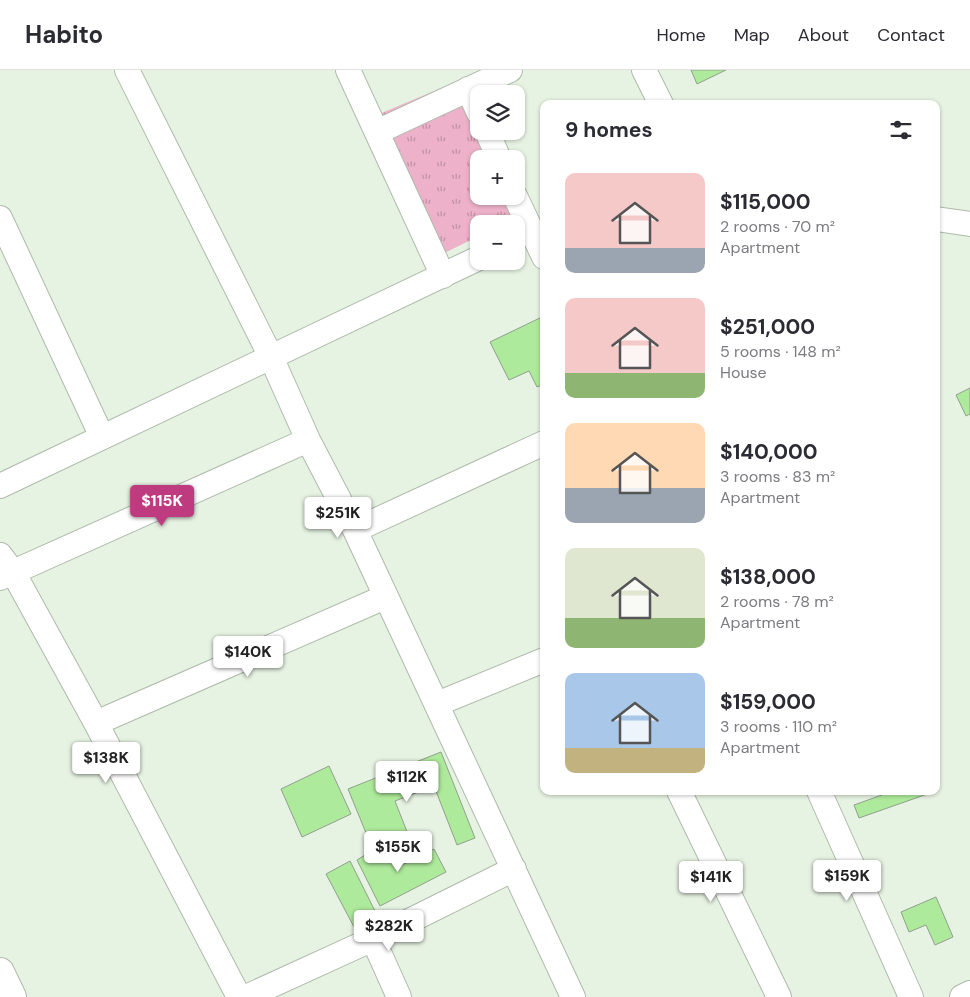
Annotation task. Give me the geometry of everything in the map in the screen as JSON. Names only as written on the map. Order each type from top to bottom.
[{"type":"street","points":[[127,70],[271,357],[308,440],[356,530],[385,597],[437,704],[573,997]]},
{"type":"street","points":[[348,70],[443,276]]},
{"type":"street","points":[[377,132],[510,70]]},
{"type":"street","points":[[644,70],[659,100]]},
{"type":"street","points":[[468,89],[470,93]]},
{"type":"street","points":[[0,218],[102,437]]},
{"type":"street","points":[[940,220],[970,224]]},
{"type":"street","points":[[525,237],[540,253]]},
{"type":"street","points":[[0,486],[470,262]]},
{"type":"street","points":[[239,997],[96,723],[4,568],[308,440]]},
{"type":"street","points":[[356,530],[540,445]]},
{"type":"street","points":[[96,723],[385,597]]},
{"type":"street","points":[[437,704],[540,662]]},
{"type":"street","points":[[681,795],[779,997]]},
{"type":"street","points":[[821,795],[911,997]]},
{"type":"street","points":[[246,997],[372,939],[514,868]]},
{"type":"street","points":[[372,939],[399,997]]},
{"type":"street","points":[[0,972],[12,997]]},
{"type":"street","points":[[962,997],[970,993]]},
{"type":"green space","points":[[458,81],[470,106],[470,140],[486,140],[491,150],[470,150],[470,205],[516,205],[521,215],[470,215],[470,240],[428,261],[365,120]]},
{"type":"building","points":[[691,70],[726,70],[697,84]]},
{"type":"building","points":[[540,318],[540,386],[537,387],[529,371],[509,380],[490,342]]},
{"type":"building","points":[[970,388],[970,414],[966,416],[956,395]]},
{"type":"building","points":[[441,752],[475,838],[457,845],[434,786],[395,801],[413,847],[391,856],[387,845],[373,850],[348,789]]},
{"type":"building","points":[[329,766],[351,814],[302,837],[281,789]]},
{"type":"building","points":[[882,795],[924,795],[859,818],[854,805]]},
{"type":"building","points":[[387,845],[398,867],[434,849],[446,872],[380,906],[357,860],[373,850]]},
{"type":"building","points":[[350,861],[377,915],[354,927],[326,874]]},
{"type":"building","points":[[936,897],[953,937],[935,945],[926,925],[909,932],[901,912]]}]
